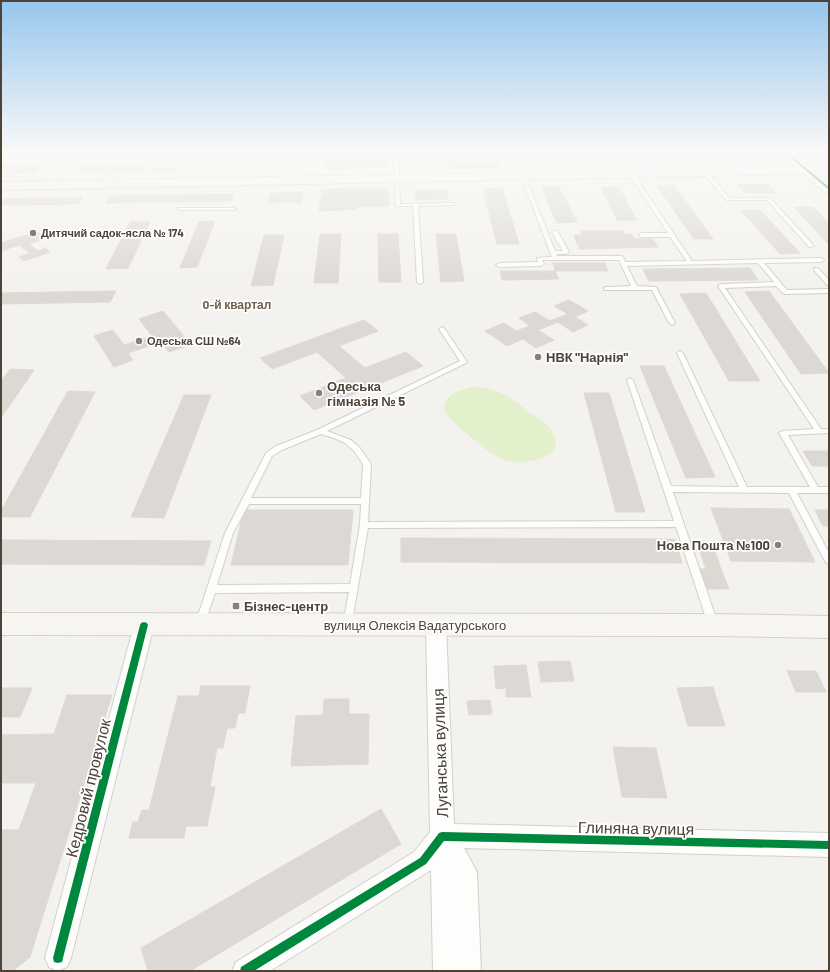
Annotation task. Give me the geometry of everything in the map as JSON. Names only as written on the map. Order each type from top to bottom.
[{"type":"main road","name":"вулиця Олексія Вадатурського","points":[[1,624],[714,625],[829,627]]},
{"type":"street","name":"Кедровий провулок","points":[[58,958],[144,625]]},
{"type":"street","name":"Луганська вулиця","points":[[436,625],[442,836],[465,872],[468,971]]},
{"type":"street","name":"Глиняна вулиця","points":[[442,836],[829,845]]},
{"type":"street","points":[[246,971],[423,861],[442,836]]},
{"type":"street","points":[[442,836],[446,971]]},
{"type":"lane","points":[[398,198],[398,205],[454,204]]},
{"type":"lane","points":[[532,198],[554,256]]},
{"type":"lane","points":[[647,198],[690,262]]},
{"type":"lane","points":[[727,198],[754,198]]},
{"type":"lane","points":[[768,198],[811,246]]},
{"type":"lane","points":[[415,204],[420,282]]},
{"type":"lane","points":[[180,210],[234,209]]},
{"type":"lane","points":[[499,265],[541,264],[539,259],[566,252],[555,232]]},
{"type":"lane","points":[[640,235],[672,235]]},
{"type":"lane","points":[[554,256],[621,258],[635,288]]},
{"type":"lane","points":[[623,264],[821,260]]},
{"type":"lane","points":[[760,261],[785,292],[829,291]]},
{"type":"lane","points":[[816,269],[829,284]]},
{"type":"lane","points":[[778,284],[721,286],[819,431]]},
{"type":"lane","points":[[606,289],[654,288],[672,323]]},
{"type":"lane","points":[[200,625],[229,533],[269,455],[279,448],[320,432],[464,362],[442,329]]},
{"type":"lane","points":[[680,353],[745,490]]},
{"type":"lane","points":[[630,380],[714,625]]},
{"type":"lane","points":[[816,490],[783,433],[829,431]]},
{"type":"lane","points":[[320,432],[341,437],[350,442],[360,452],[367,464],[364,525],[348,624]]},
{"type":"lane","points":[[668,489],[792,491],[829,490]]},
{"type":"lane","points":[[792,491],[829,561]]},
{"type":"lane","points":[[246,501],[366,501]]},
{"type":"lane","points":[[364,525],[679,524]]},
{"type":"lane","points":[[212,589],[354,588]]},
{"type":"green space","points":[[473,387],[490,389],[504,394],[543,422],[553,433],[556,442],[554,449],[549,455],[531,461],[521,462],[505,460],[494,455],[454,423],[444,410],[445,404],[450,396],[459,391]]},
{"type":"building","points":[[82,198],[78,204],[1,205],[1,199]]},
{"type":"building","points":[[109,198],[232,198],[231,201],[106,203]]},
{"type":"building","points":[[270,198],[302,198],[302,203],[269,203]]},
{"type":"building","points":[[321,198],[389,198],[389,206],[356,207],[356,209],[319,211]]},
{"type":"building","points":[[415,198],[448,199],[415,200]]},
{"type":"building","points":[[485,198],[505,198],[519,244],[497,244]]},
{"type":"building","points":[[546,198],[565,198],[577,222],[557,223]]},
{"type":"building","points":[[606,198],[625,198],[636,220],[617,220]]},
{"type":"building","points":[[666,198],[684,198],[713,239],[694,239]]},
{"type":"building","points":[[794,207],[813,207],[829,223],[829,245]]},
{"type":"building","points":[[741,210],[760,210],[800,253],[780,254]]},
{"type":"building","points":[[215,221],[197,267],[180,268],[199,222]]},
{"type":"building","points":[[130,222],[150,222],[128,268],[106,269]]},
{"type":"building","points":[[581,231],[623,231],[624,234],[632,234],[637,243],[577,244],[574,235],[582,235]]},
{"type":"building","points":[[37,232],[47,238],[29,244],[38,251],[46,248],[50,252],[24,261],[19,257],[30,253],[19,245],[1,251],[1,243]]},
{"type":"building","points":[[320,234],[341,234],[338,283],[314,283]]},
{"type":"building","points":[[378,234],[398,234],[401,282],[379,282]]},
{"type":"building","points":[[436,234],[456,234],[464,281],[441,282]]},
{"type":"building","points":[[264,235],[284,235],[273,285],[251,286]]},
{"type":"building","points":[[635,239],[653,239],[658,247],[580,249],[577,244],[637,243]]},
{"type":"building","points":[[553,263],[605,263],[608,271],[555,271]]},
{"type":"building","points":[[750,268],[758,280],[649,281],[643,269]]},
{"type":"building","points":[[500,271],[555,271],[559,279],[502,280]]},
{"type":"building","points":[[116,291],[110,302],[1,304],[1,293]]},
{"type":"building","points":[[769,291],[829,373],[801,374],[745,292]]},
{"type":"building","points":[[706,293],[760,381],[729,381],[680,294]]},
{"type":"building","points":[[569,300],[588,311],[575,317],[588,325],[573,332],[558,322],[538,330],[554,340],[536,348],[523,339],[507,346],[485,331],[504,323],[516,331],[530,326],[519,318],[535,312],[550,321],[568,314],[554,306]]},
{"type":"building","points":[[163,311],[191,345],[169,352],[161,342],[128,353],[133,360],[114,367],[94,336],[113,330],[124,345],[152,336],[139,319]]},
{"type":"building","points":[[364,320],[378,331],[339,346],[365,368],[406,352],[423,366],[314,410],[300,396],[346,378],[317,352],[272,369],[260,358]]},
{"type":"building","points":[[640,366],[664,366],[715,477],[686,478]]},
{"type":"building","points":[[10,369],[34,370],[1,418],[1,381]]},
{"type":"building","points":[[68,391],[95,392],[30,517],[1,517],[1,511]]},
{"type":"building","points":[[584,393],[609,393],[645,512],[616,512]]},
{"type":"building","points":[[184,395],[211,395],[164,518],[131,517]]},
{"type":"building","points":[[803,451],[829,451],[829,466],[812,466]]},
{"type":"building","points":[[711,508],[789,509],[815,562],[731,561]]},
{"type":"building","points":[[244,510],[272,510],[268,529],[282,529],[281,533],[315,534],[315,529],[329,529],[331,510],[353,510],[348,565],[231,565]]},
{"type":"building","points":[[272,510],[331,510],[329,529],[315,529],[315,534],[281,533],[282,529],[268,529]]},
{"type":"building","points":[[815,510],[829,510],[829,526],[823,526]]},
{"type":"building","points":[[401,538],[675,539],[682,563],[401,562]]},
{"type":"building","points":[[1,540],[211,541],[204,565],[1,564]]},
{"type":"building","points":[[699,549],[714,549],[721,569],[706,569]]},
{"type":"building","points":[[699,569],[721,569],[729,589],[706,589]]},
{"type":"building","points":[[570,661],[574,681],[541,682],[538,662]]},
{"type":"building","points":[[526,665],[531,697],[506,697],[506,688],[496,689],[494,666]]},
{"type":"building","points":[[787,671],[816,671],[826,692],[796,692]]},
{"type":"building","points":[[201,686],[250,686],[245,713],[238,713],[235,728],[227,728],[223,748],[217,748],[210,787],[215,787],[207,826],[186,826],[184,838],[129,838],[133,822],[138,822],[142,810],[149,810],[178,696],[199,696]]},
{"type":"building","points":[[713,687],[725,726],[688,726],[677,688]]},
{"type":"building","points":[[1,688],[32,688],[20,717],[1,717]]},
{"type":"building","points":[[67,695],[112,695],[30,957],[13,971],[1,971],[1,830],[19,830],[36,783],[1,783],[1,735],[54,734]]},
{"type":"building","points":[[324,699],[349,699],[349,714],[369,714],[368,764],[291,766],[296,716],[323,715]]},
{"type":"building","points":[[490,700],[492,714],[469,715],[467,701]]},
{"type":"building","points":[[613,747],[656,748],[667,798],[622,797]]},
{"type":"building","points":[[381,809],[401,844],[190,971],[148,971],[141,948]]},
{"type":"cycle path","points":[[58,958],[144,625]]},
{"type":"cycle path","points":[[245,971],[423,861],[442,836],[829,845]]},
{"type":"place","name":"Дитячий садок-ясла № 174","points":[[33,233]]},
{"type":"place","name":"Одеська СШ №64","points":[[139,341]]},
{"type":"place","name":"НВК \"Нарнія\"","points":[[538,357]]},
{"type":"place","name":"Одеська гімназія № 5","points":[[319,393]]},
{"type":"place","name":"Нова Пошта №100","points":[[778,545]]},
{"type":"place","name":"Бізнес-центр","points":[[236,606]]},
{"type":"district","name":"0-й квартал","points":[[237,305]]}]
